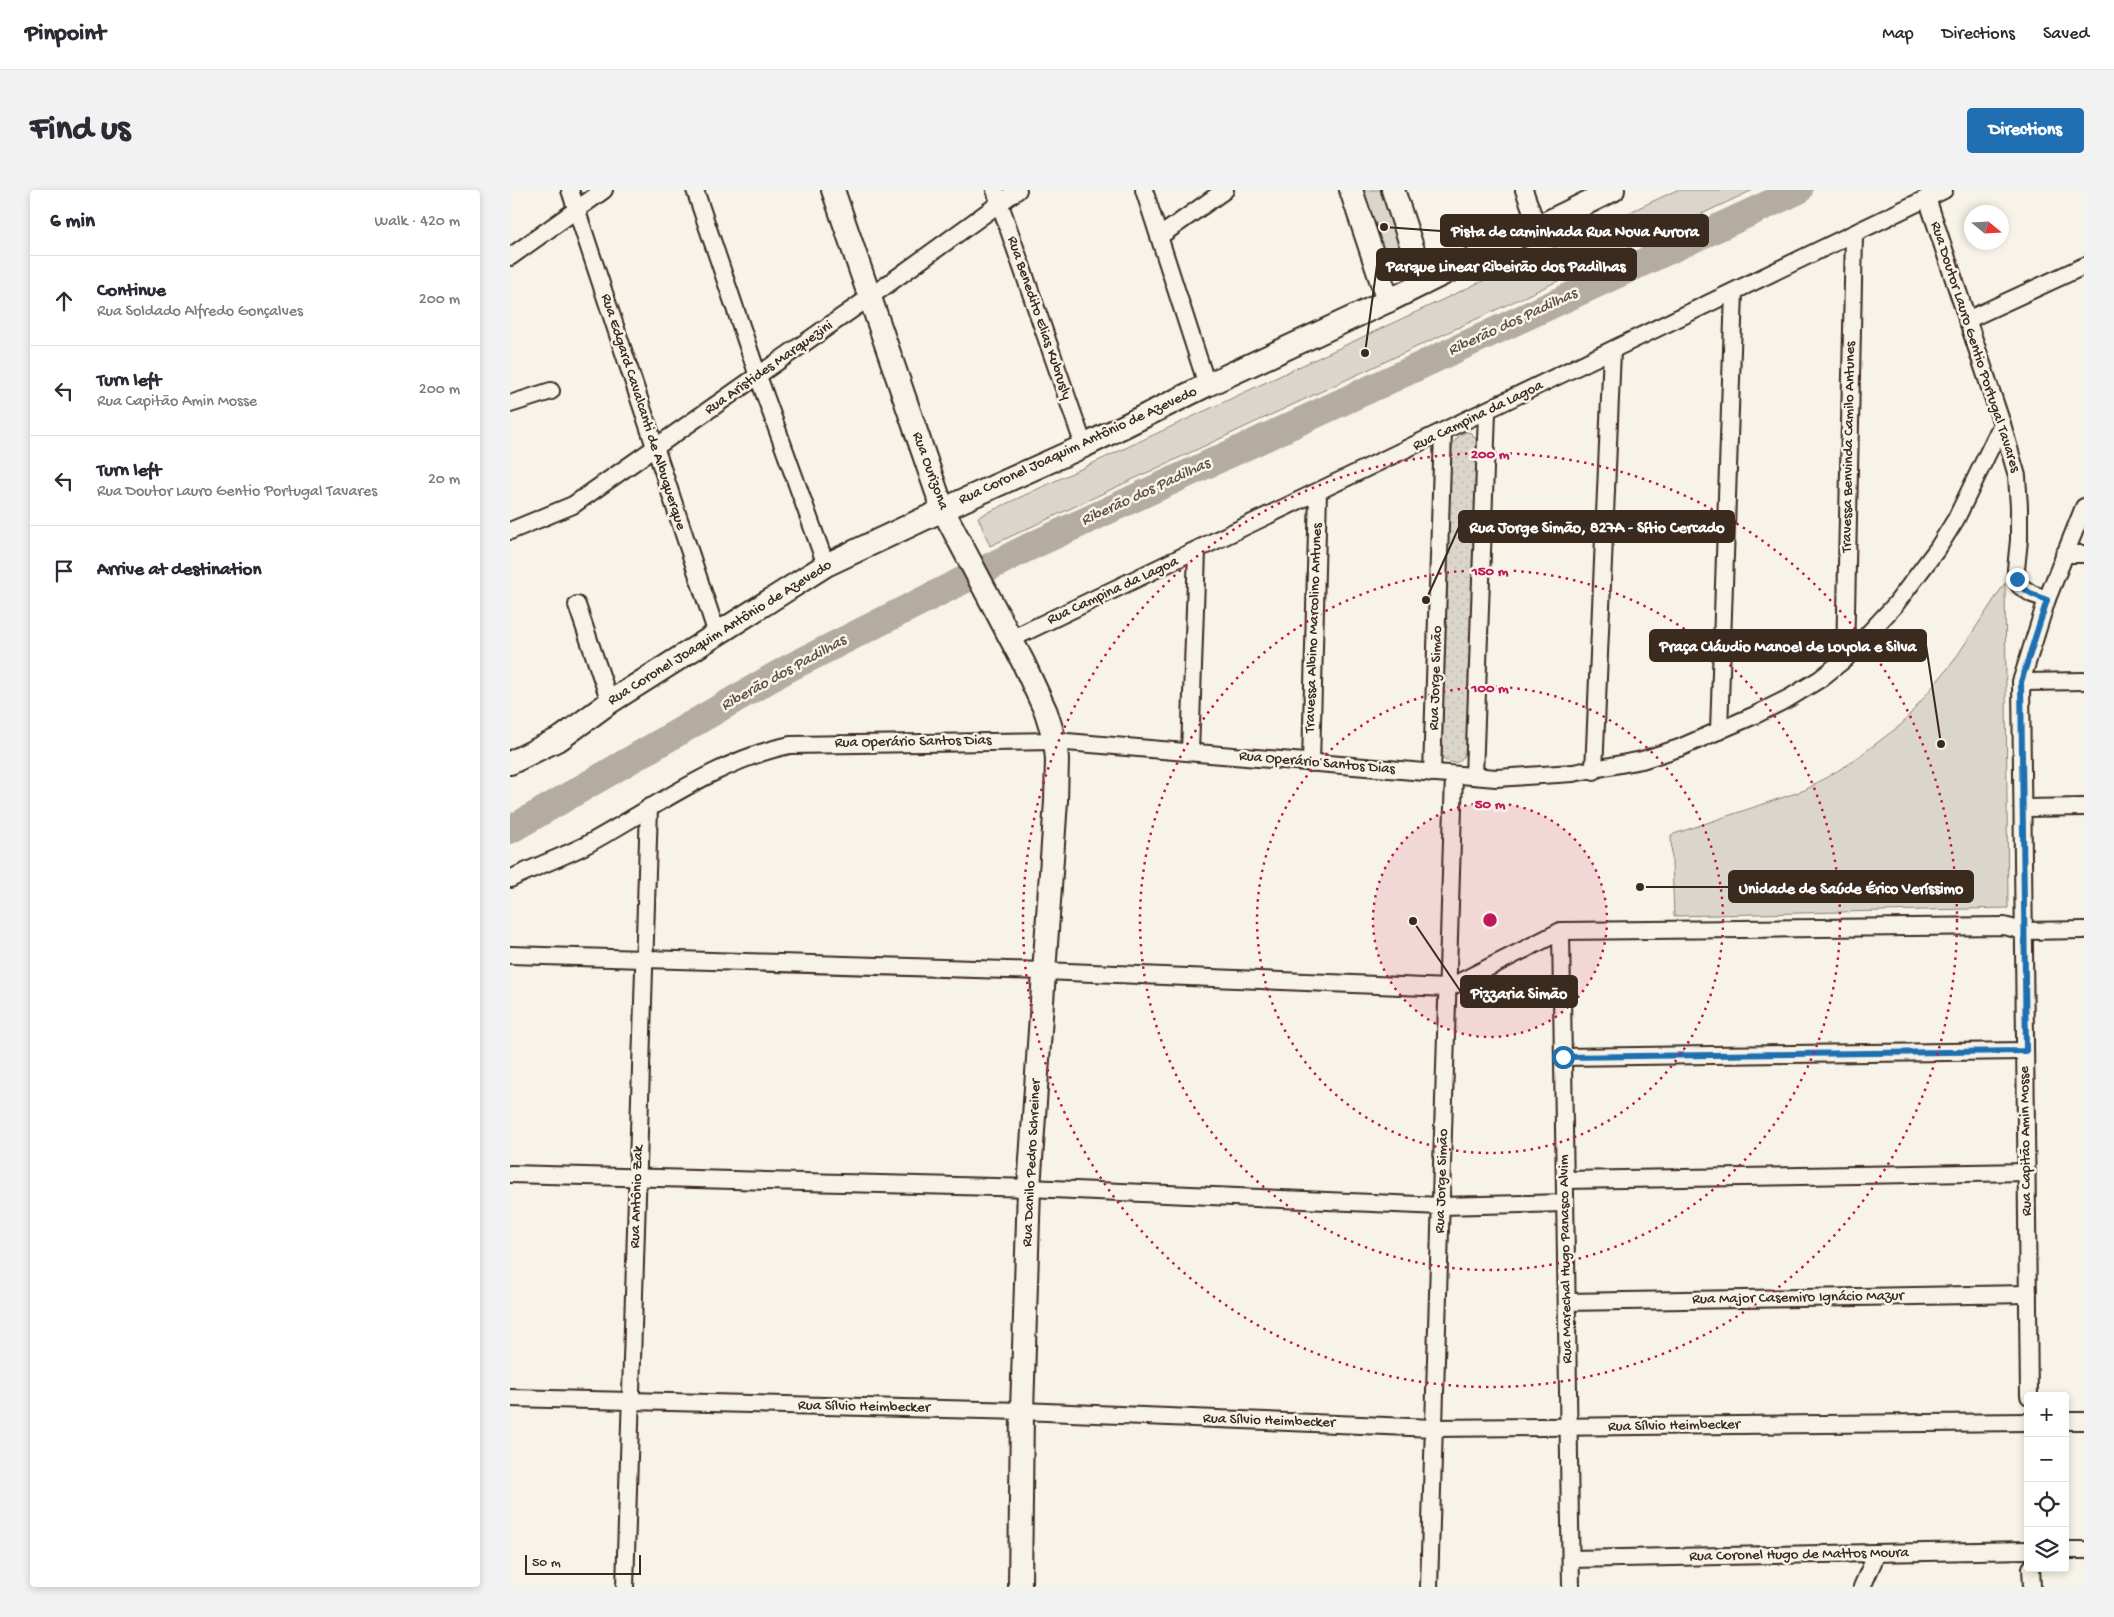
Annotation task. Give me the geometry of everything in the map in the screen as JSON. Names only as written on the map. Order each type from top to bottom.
[{"type":"main road","name":"Rua Ourizona","points":[[833,190],[943,510],[1036,688],[1055,740]]},
{"type":"main road","points":[[1351,190],[1388,301]]},
{"type":"main road","points":[[1393,190],[1424,283]]},
{"type":"main road","name":"Rua Coronel Joaquim Antônio de Azevedo","points":[[510,763],[561,738],[610,702],[826,565],[1084,446],[1207,385],[1388,301],[1612,190]]},
{"type":"main road","points":[[934,482],[944,492],[964,500]]},
{"type":"main road","name":"Rua Danilo Pedro Schreiner","points":[[1020,1587],[1022,1410],[1029,1188],[1057,779],[1055,740]]},
{"type":"street","name":"Rua Edgard Cavalcanti de Albuquerque","points":[[570,190],[718,634]]},
{"type":"street","points":[[510,257],[604,190]]},
{"type":"street","points":[[695,190],[758,376],[826,565]]},
{"type":"street","name":"Rua Aristides Marquezini","points":[[510,531],[573,505],[870,297],[997,197],[1018,190]]},
{"type":"street","points":[[1144,190],[1207,385]]},
{"type":"street","points":[[1160,236],[1225,190]]},
{"type":"street","points":[[1524,190],[1537,226]]},
{"type":"street","name":"Rua Campina da Lagoa","points":[[1011,639],[1854,235],[1944,190]]},
{"type":"street","name":"Rua Benedito Elias Kubrusly","points":[[997,197],[1084,446]]},
{"type":"street","name":"Rua Doutor Lauro Gentio Portugal Tavares","points":[[1927,198],[2002,424],[2014,466],[2019,494],[2017,579],[2020,586],[2032,594],[2047,600]]},
{"type":"street","name":"Travessa Benvinda Camilo Antunes","points":[[1845,659],[1854,235]]},
{"type":"street","points":[[1967,320],[2084,266]]},
{"type":"street","points":[[1719,731],[1734,292]]},
{"type":"street","points":[[1594,770],[1612,351]]},
{"type":"street","points":[[510,404],[551,391]]},
{"type":"street","points":[[1474,776],[1486,412]]},
{"type":"street","name":"Rua Operário Santos Dias","points":[[510,879],[584,845],[649,807],[743,759],[772,748],[790,745],[1055,740],[1474,776],[1536,777],[1594,770],[1642,760],[1679,748],[1789,698],[1820,679],[1845,659],[1895,605],[1938,548],[1956,519],[2002,424]]},
{"type":"street","name":"Rua Jorge Simão","points":[[1432,773],[1443,432]]},
{"type":"street","name":"Travessa Albino Marcolino Antunes","points":[[1311,763],[1318,492]]},
{"type":"street","name":"Rua Capitão Amin Mosse","points":[[2029,1392],[2021,682],[2047,600],[2084,507]]},
{"type":"street","points":[[1190,752],[1197,551]]},
{"type":"street","points":[[2064,554],[2084,554]]},
{"type":"street","points":[[577,605],[610,702]]},
{"type":"street","points":[[2021,682],[2084,681]]},
{"type":"street","name":"Rua Jorge Simão","points":[[1429,1587],[1454,775]]},
{"type":"street","name":"Rua Antônio Zak","points":[[625,1587],[649,807]]},
{"type":"street","points":[[2023,808],[2084,807]]},
{"type":"street","points":[[510,955],[1044,971],[1448,988],[1561,931],[2004,926],[2024,931],[2084,930]]},
{"type":"street","name":"Rua Marechal Hugo Panasco Alvim","points":[[1561,931],[1571,1587]]},
{"type":"street","points":[[1563,1057],[2026,1051]]},
{"type":"street","points":[[1565,1180],[2027,1172]]},
{"type":"street","points":[[510,1174],[1029,1188],[1441,1206],[1566,1203]]},
{"type":"street","name":"Rua Major Casemiro Ignácio Mazur","points":[[1567,1302],[2028,1294]]},
{"type":"street","name":"Rua Sílvio Heimbecker","points":[[510,1398],[1022,1410],[1434,1428],[2024,1422]]},
{"type":"street","points":[[2069,1422],[2084,1421]]},
{"type":"street","name":"Rua Coronel Hugo de Mattos Moura","points":[[1571,1559],[2024,1550]]},
{"type":"street","points":[[2069,1550],[2084,1550]]},
{"type":"street","points":[[1862,1587],[1877,1553]]},
{"type":"street","points":[[2031,1572],[2032,1587]]},
{"type":"shaded area","points":[[1361,190],[1383,190],[1408,264],[1389,275]]},
{"type":"shaded area","points":[[1677,190],[1753,190],[990,546],[978,517]]},
{"type":"shaded area","points":[[1466,432],[1471,433],[1476,439],[1477,447],[1467,749],[1461,760],[1455,763],[1443,759],[1442,753],[1451,456],[1454,442]]},
{"type":"shaded area","points":[[2005,583],[2008,908],[1674,916],[1671,835],[1805,790],[1849,764],[1902,724],[1953,662]]},
{"type":"waterway","name":"Riberão dos Padilhas","points":[[510,830],[787,669],[1027,548],[1799,190]]},
{"type":"place","name":"Pista de caminhada Rua Nova Aurora","points":[[1384,227]]},
{"type":"place","name":"Parque Linear Ribeirão dos Padilhas","points":[[1365,353]]},
{"type":"place","name":"Rua Jorge Simão, 827A - Sítio Cercado","points":[[1426,600]]},
{"type":"place","name":"Praça Cláudio Manoel de Loyola e Silva","points":[[1941,744]]},
{"type":"place","name":"Unidade de Saúde Érico Veríssimo","points":[[1640,887]]},
{"type":"place","name":"Pizzaria Simão","points":[[1413,921]]},
{"type":"route","points":[[1563,1057],[2026,1051],[2021,682],[2047,600],[2032,594],[2020,586],[2017,579]]}]
